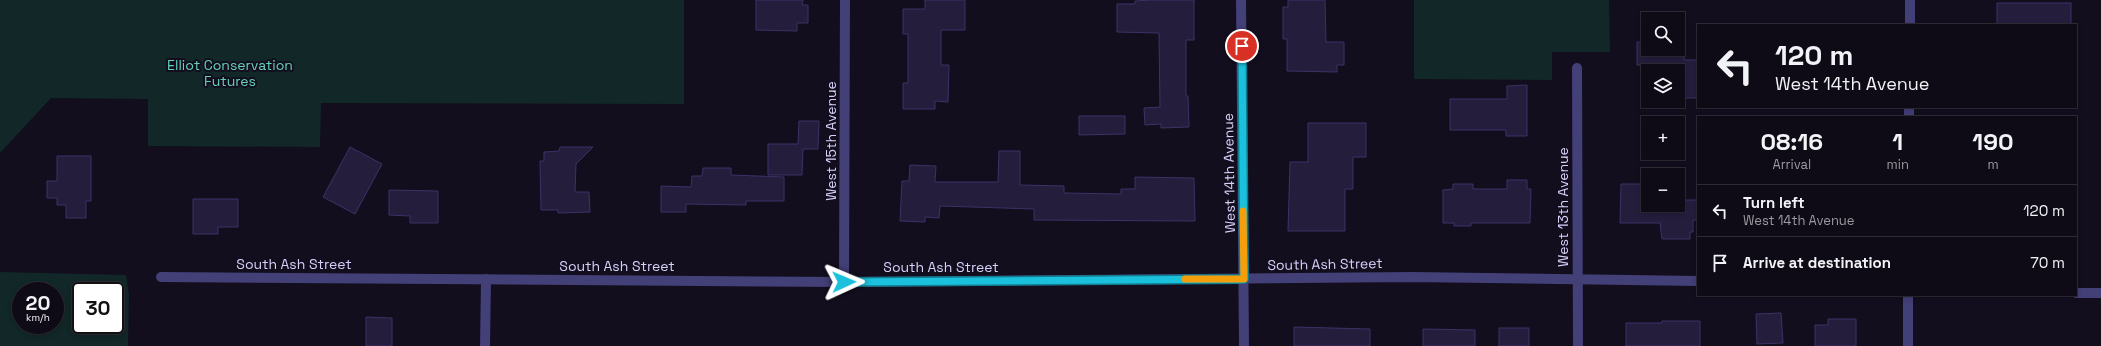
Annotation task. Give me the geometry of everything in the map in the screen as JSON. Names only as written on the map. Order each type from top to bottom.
[{"type":"street","name":"West 15th Avenue","points":[[844,282],[845,0]]},
{"type":"street","name":"West 14th Avenue","points":[[1241,0],[1244,346]]},
{"type":"street","points":[[1910,0],[1910,24]]},
{"type":"street","name":"West 13th Avenue","points":[[1577,68],[1578,346]]},
{"type":"street","name":"South Ash Street","points":[[161,277],[844,282],[1411,277],[1697,281]]},
{"type":"street","points":[[485,346],[486,279]]},
{"type":"street","points":[[2077,293],[2101,293]]},
{"type":"street","points":[[1908,296],[1908,346]]},
{"type":"green space","name":"Elliot Conservation Futures","points":[[0,0],[684,0],[684,104],[321,103],[320,147],[148,146],[148,99],[51,98],[0,153]]},
{"type":"green space","points":[[1414,0],[1609,0],[1610,52],[1552,52],[1552,80],[1414,79]]},
{"type":"green space","points":[[0,272],[126,275],[129,295],[128,346],[0,346]]},
{"type":"building","points":[[756,0],[803,0],[802,5],[808,5],[808,23],[797,23],[797,31],[756,30]]},
{"type":"building","points":[[925,0],[965,0],[965,30],[941,30],[941,65],[949,65],[948,102],[935,101],[935,109],[903,109],[903,83],[908,83],[908,34],[903,34],[903,9],[925,9]]},
{"type":"building","points":[[1194,0],[1194,40],[1186,40],[1186,96],[1188,96],[1189,127],[1161,128],[1161,124],[1145,125],[1144,108],[1160,107],[1159,33],[1117,32],[1117,4],[1135,4],[1135,1]]},
{"type":"building","points":[[1288,0],[1325,0],[1326,42],[1344,42],[1344,65],[1337,65],[1337,72],[1287,71],[1287,39],[1283,39],[1283,7],[1288,7]]},
{"type":"building","points":[[1997,3],[2071,3],[2071,24],[1997,24]]},
{"type":"building","points":[[1637,42],[1641,42],[1641,56],[1684,56],[1684,60],[1697,60],[1697,98],[1685,98],[1685,64],[1637,65]]},
{"type":"building","points":[[1527,85],[1527,136],[1506,136],[1506,130],[1450,130],[1450,99],[1507,99],[1507,86]]},
{"type":"building","points":[[1079,116],[1125,116],[1125,134],[1079,135]]},
{"type":"building","points":[[799,121],[819,121],[818,149],[803,149],[802,175],[768,175],[768,144],[798,144]]},
{"type":"building","points":[[1308,123],[1366,123],[1366,157],[1353,157],[1353,189],[1345,189],[1345,231],[1288,231],[1290,162],[1308,162]]},
{"type":"building","points":[[350,147],[382,164],[355,214],[323,197]]},
{"type":"building","points":[[560,147],[593,147],[576,164],[575,192],[589,192],[590,212],[558,213],[558,210],[541,210],[540,161],[544,161],[544,152],[559,151]]},
{"type":"building","points":[[999,151],[1020,151],[1020,185],[1064,186],[1064,193],[1121,194],[1121,189],[1135,189],[1135,177],[1194,178],[1195,221],[1034,220],[1034,209],[940,206],[939,218],[925,217],[925,222],[900,221],[902,181],[909,181],[910,165],[936,166],[935,182],[998,182]]},
{"type":"building","points":[[57,156],[91,156],[91,201],[86,201],[86,218],[66,218],[66,205],[57,205],[57,198],[47,198],[47,181],[57,181]]},
{"type":"building","points":[[703,168],[731,168],[731,175],[784,177],[784,201],[746,201],[746,205],[686,204],[686,212],[661,212],[661,186],[691,187],[692,176],[702,176]]},
{"type":"building","points":[[1507,180],[1527,180],[1527,189],[1531,189],[1530,223],[1471,223],[1471,226],[1454,226],[1454,223],[1443,223],[1443,190],[1453,189],[1453,184],[1473,184],[1473,189],[1507,189]]},
{"type":"building","points":[[1621,184],[1641,184],[1641,212],[1685,212],[1685,200],[1697,200],[1697,220],[1693,220],[1693,232],[1690,232],[1690,239],[1662,239],[1660,223],[1620,223]]},
{"type":"building","points":[[389,190],[438,191],[438,223],[410,223],[410,216],[389,215]]},
{"type":"building","points":[[193,199],[238,199],[238,227],[218,227],[218,234],[193,234]]},
{"type":"building","points":[[1781,313],[1783,343],[1757,344],[1756,314]]},
{"type":"building","points":[[366,317],[392,318],[392,346],[366,346]]},
{"type":"building","points":[[1828,319],[1856,319],[1856,346],[1815,346],[1815,325],[1828,325]]},
{"type":"building","points":[[1662,321],[1700,321],[1700,346],[1626,346],[1626,323],[1662,323]]},
{"type":"building","points":[[1294,327],[1370,329],[1370,346],[1294,346]]},
{"type":"building","points":[[1499,328],[1529,328],[1529,346],[1499,346]]},
{"type":"building","points":[[1423,329],[1475,330],[1475,346],[1423,346]]},
{"type":"slow traffic","points":[[1185,279],[1244,279],[1243,211]]},
{"type":"route","points":[[844,282],[1244,279],[1242,46]]}]
